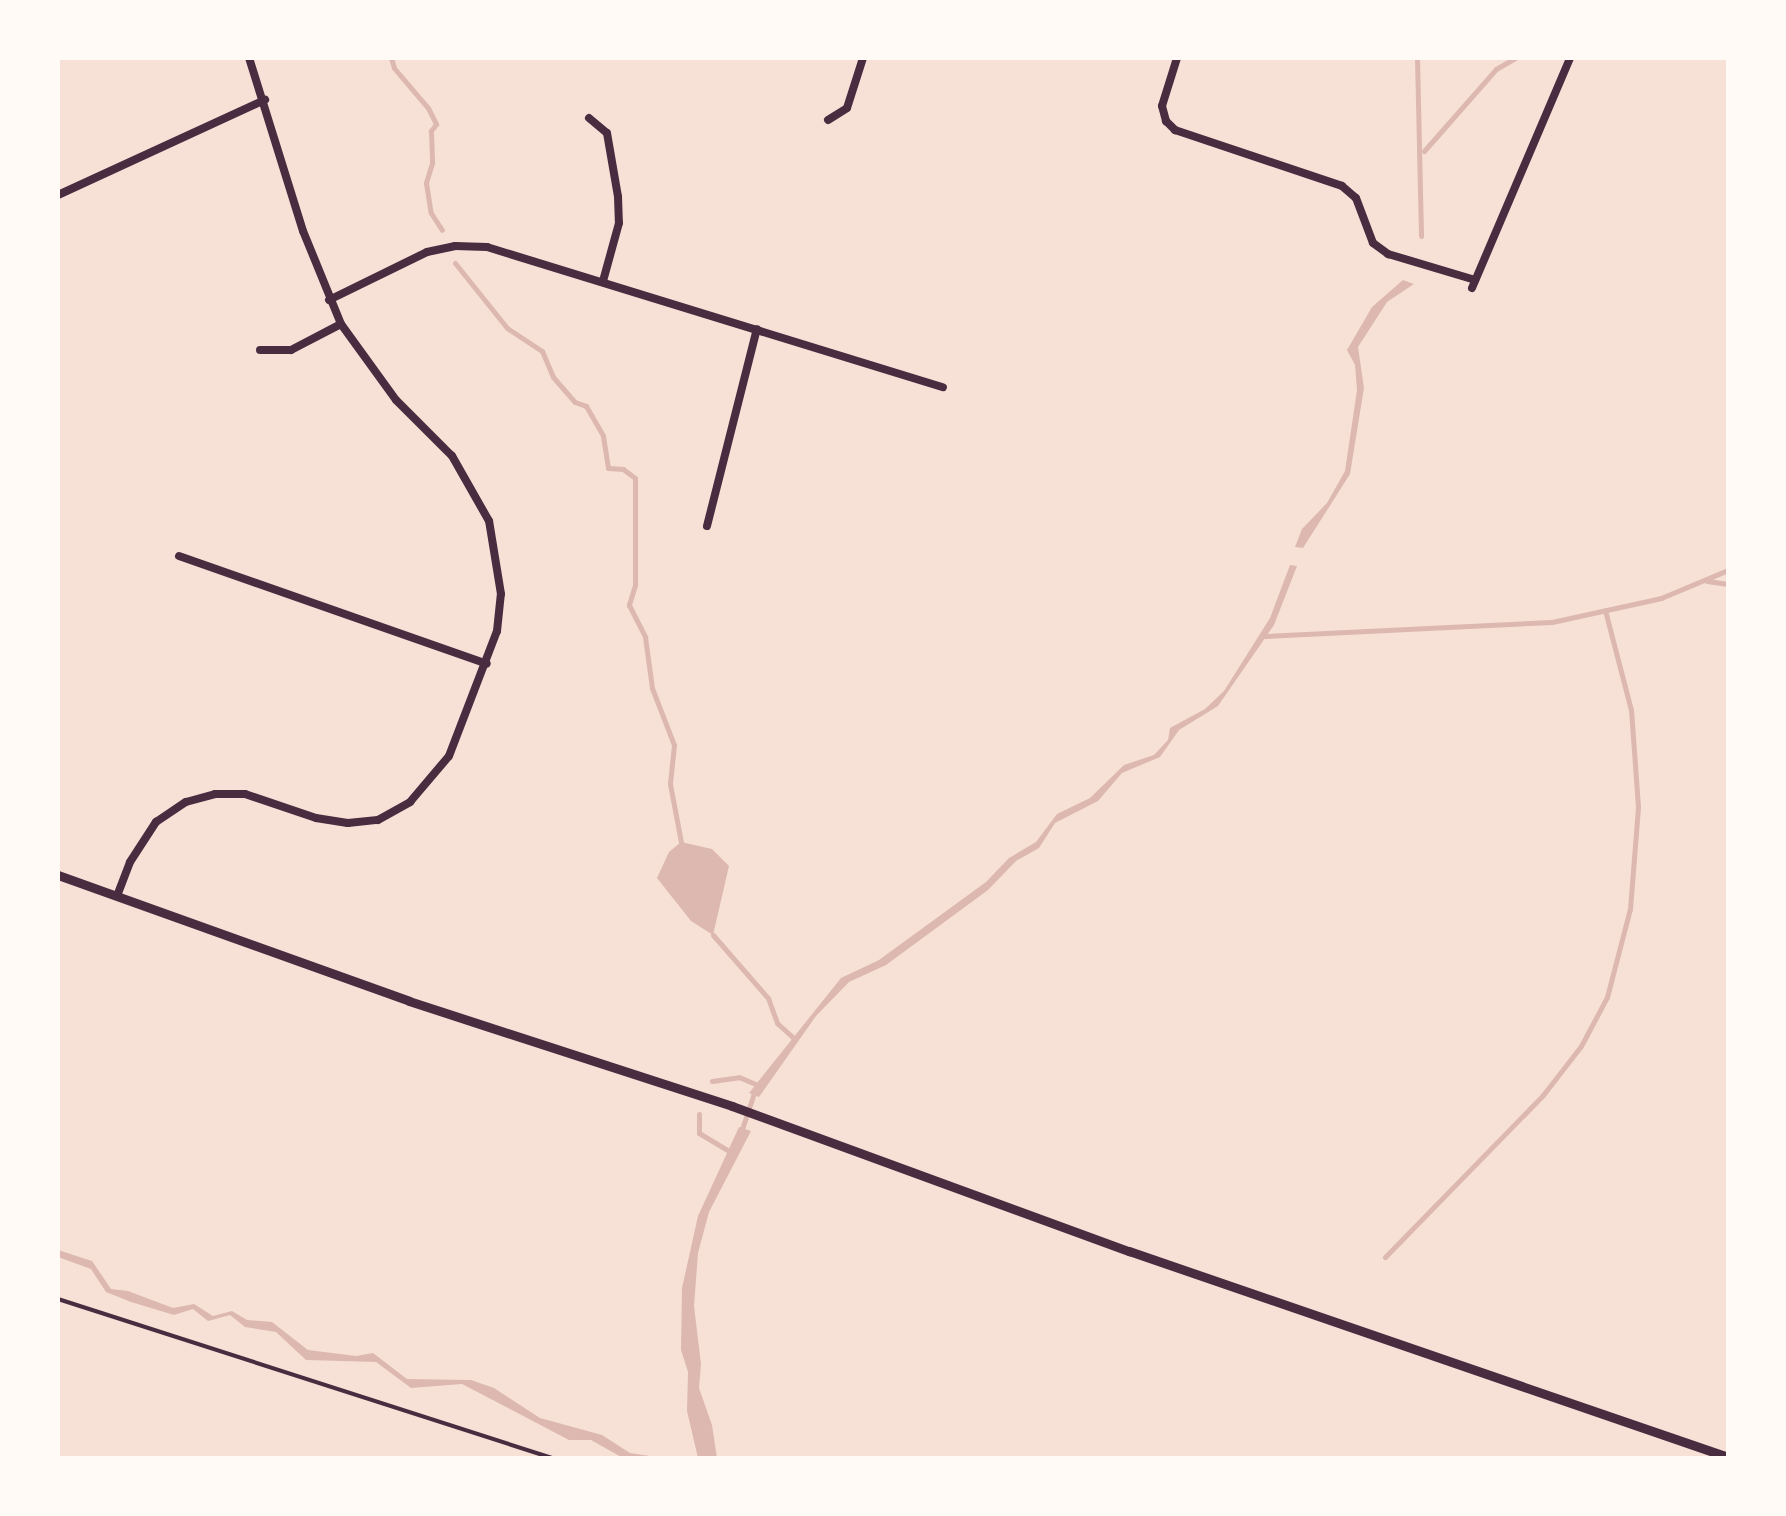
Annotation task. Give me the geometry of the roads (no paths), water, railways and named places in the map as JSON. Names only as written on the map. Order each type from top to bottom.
[{"type":"street","points":[[117,896],[130,862],[156,822],[186,802],[215,794],[246,794],[316,818],[348,822],[378,820],[410,802],[449,756],[487,664],[501,594],[489,521],[452,456],[396,400],[341,324],[329,300],[250,58]]},
{"type":"street","points":[[828,120],[847,108],[863,58]]},
{"type":"street","points":[[1177,58],[1162,106],[1166,121],[1176,130],[1342,186],[1356,198],[1373,243],[1388,254],[1474,284],[1570,58]]},
{"type":"street","points":[[58,195],[266,100]]},
{"type":"street","points":[[589,118],[608,133],[618,197],[620,223],[603,281]]},
{"type":"street","points":[[329,300],[428,252],[455,246],[487,247],[943,387]]},
{"type":"street","points":[[260,350],[292,350],[341,324]]},
{"type":"street","points":[[707,526],[757,330]]},
{"type":"street","points":[[180,556],[487,664]]},
{"type":"street","points":[[58,875],[409,1001],[732,1106],[1129,1251],[1728,1457]]},
{"type":"lane","points":[[58,1300],[552,1458]]},
{"type":"waterway","points":[[391,58],[394,68],[428,108],[436,124],[431,131],[432,163],[426,183],[431,213],[442,230]]},
{"type":"waterway","points":[[1417,58],[1421,236]]},
{"type":"waterway","points":[[1424,151],[1496,69],[1515,58]]},
{"type":"waterway","points":[[455,263],[507,328],[542,351],[553,377],[575,402],[586,406],[603,436],[608,468],[623,469],[635,478],[635,585],[629,605],[645,637],[652,688],[674,745],[670,784],[681,842]]},
{"type":"waterway","points":[[1265,636],[1552,622],[1661,598],[1728,570]]},
{"type":"waterway","points":[[1707,581],[1728,584]]},
{"type":"waterway","points":[[1385,1257],[1543,1095],[1581,1046],[1607,997],[1630,909],[1638,807],[1631,710],[1605,610]]},
{"type":"waterway","points":[[713,935],[768,998],[777,1023],[795,1039]]},
{"type":"waterway","points":[[712,1081],[739,1077],[758,1085]]},
{"type":"waterway","points":[[741,1132],[755,1090]]},
{"type":"waterway","points":[[699,1114],[699,1133],[732,1153]]}]
